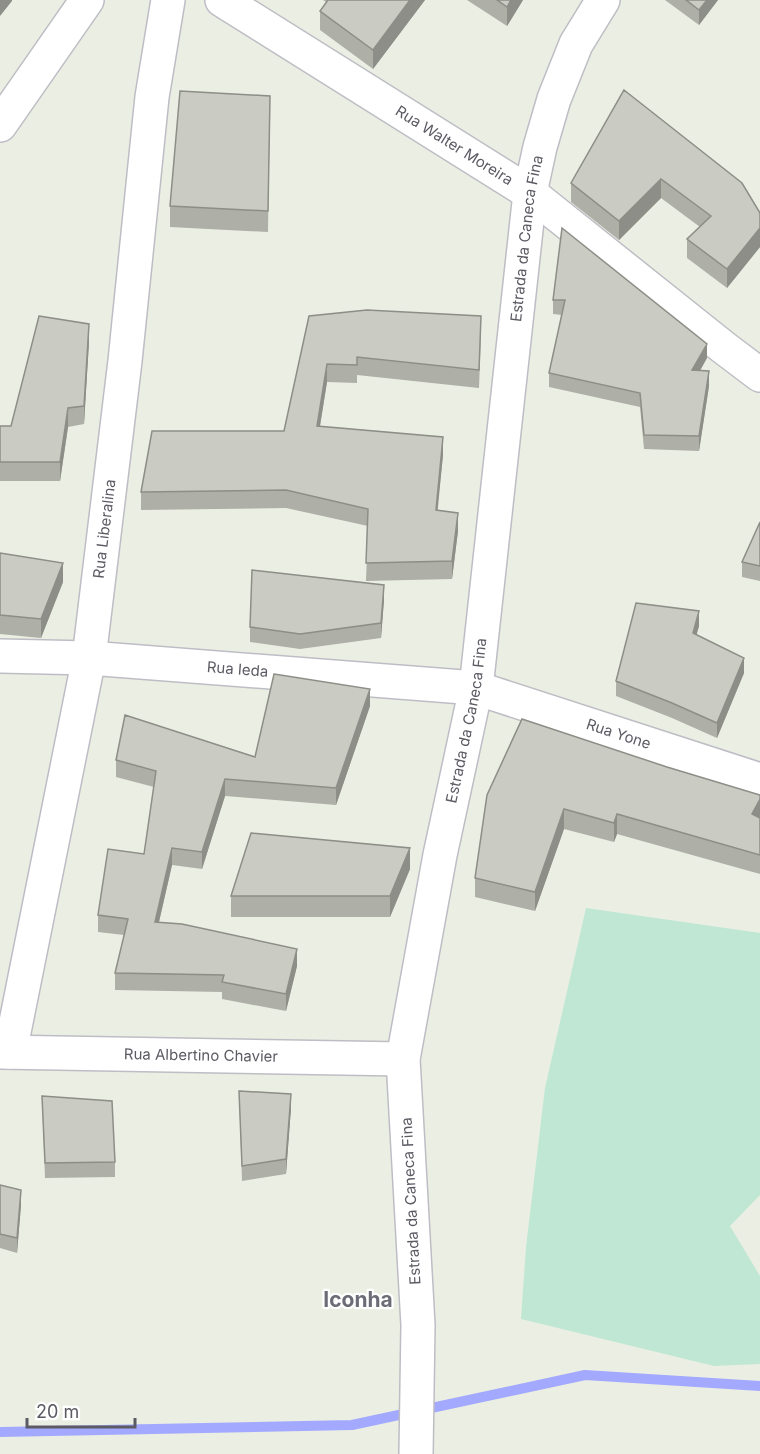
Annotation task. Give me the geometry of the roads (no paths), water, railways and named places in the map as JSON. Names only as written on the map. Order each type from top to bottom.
[{"type":"street","points":[[0,125],[87,0]]},
{"type":"street","name":"Rua Liberalina","points":[[5,1052],[89,658],[152,97],[168,0]]},
{"type":"street","name":"Rua Walter Moreira","points":[[222,0],[530,193],[760,375]]},
{"type":"street","name":"Estrada da Caneca Fina","points":[[417,1452],[418,1324],[403,1059],[440,855],[476,688],[530,193],[554,99],[576,44],[603,0]]},
{"type":"street","name":"Rua Ieda","points":[[0,656],[89,658],[476,688]]},
{"type":"street","name":"Rua Yone","points":[[476,688],[760,780]]},
{"type":"street","name":"Rua Albertino Chavier","points":[[5,1052],[403,1059]]},
{"type":"waterway","points":[[0,1432],[352,1425],[585,1375],[760,1386]]},
{"type":"district","name":"Iconha","points":[[358,1300]]}]
